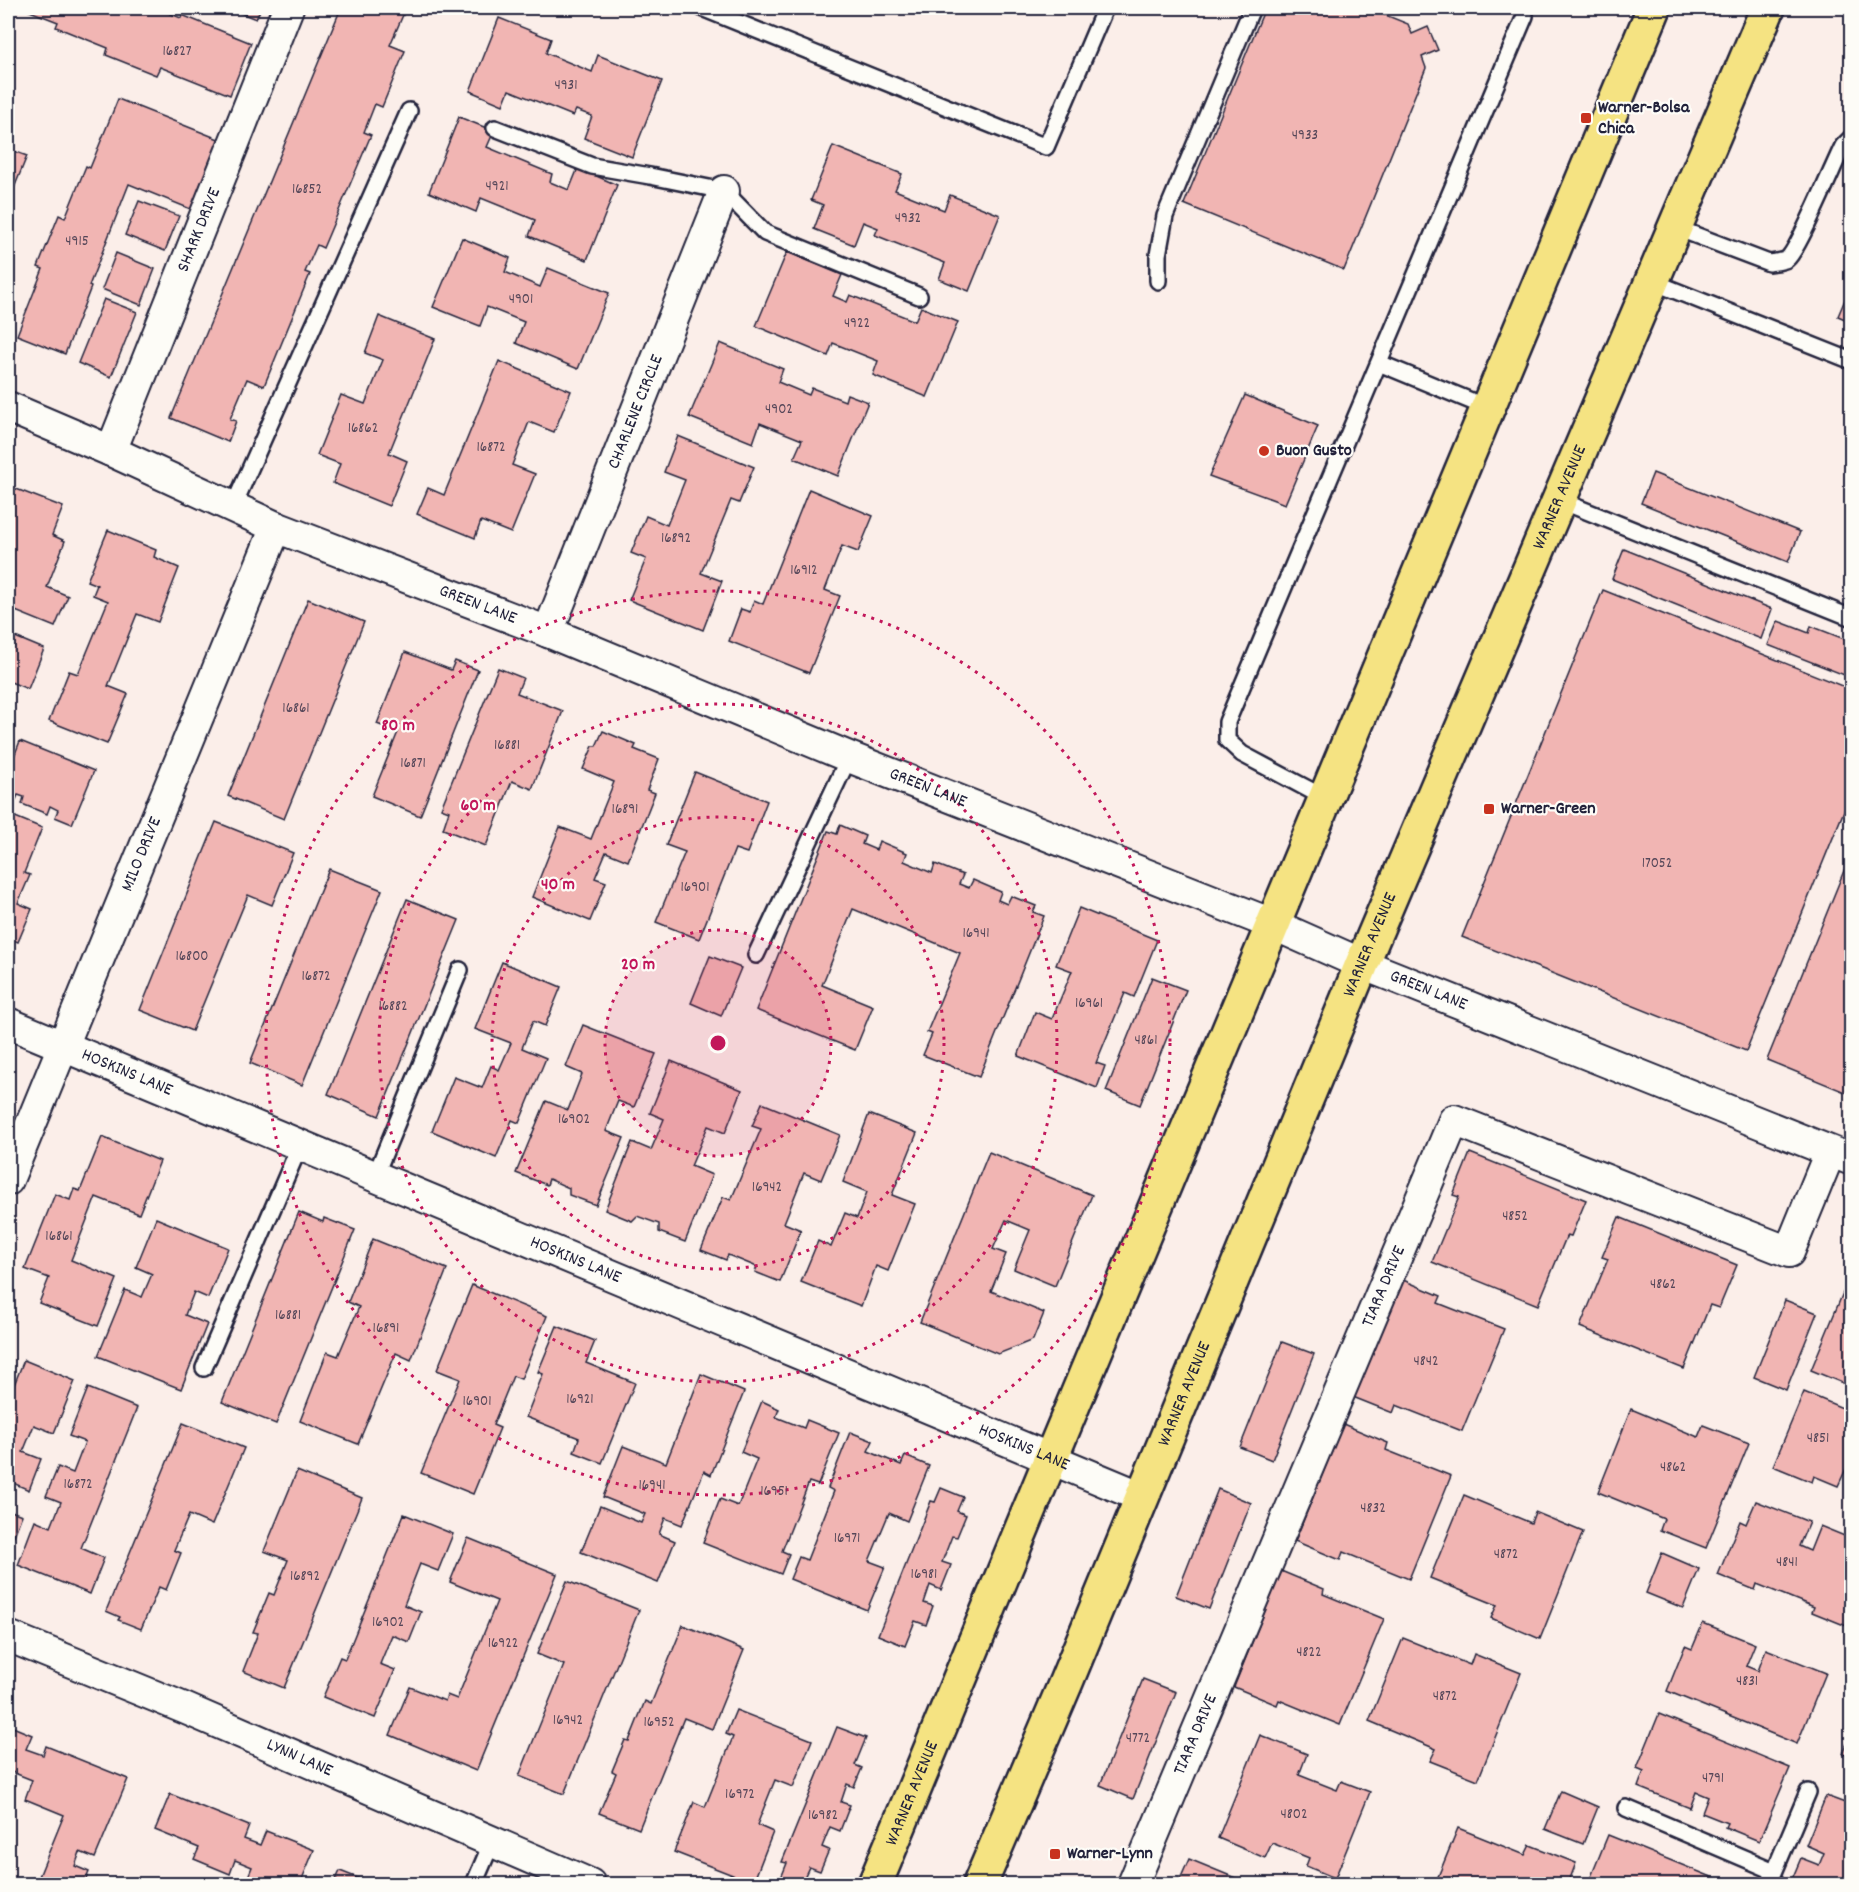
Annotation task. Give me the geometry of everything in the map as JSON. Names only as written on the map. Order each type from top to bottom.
[{"type":"main road","name":"WARNER AVENUE","points":[[875,1884],[1654,8]]},
{"type":"main road","name":"WARNER AVENUE","points":[[980,1884],[1362,963],[1768,8]]},
{"type":"street","name":"SHARK DRIVE","points":[[111,451],[288,8]]},
{"type":"street","name":"CHARLENE CIRCLE","points":[[548,632],[724,191]]},
{"type":"street","name":"GREEN LANE","points":[[8,407],[111,451],[276,527],[548,632],[849,757],[1272,924],[1362,963],[1841,1156]]},
{"type":"street","name":"MILO DRIVE","points":[[8,1180],[276,527]]},
{"type":"street","name":"HOSKINS LANE","points":[[8,1023],[1142,1497]]},
{"type":"street","name":"TIARA DRIVE","points":[[1133,1884],[1454,1120],[1789,1252],[1841,1156]]},
{"type":"street","name":"LYNN LANE","points":[[8,1636],[184,1708],[590,1884]]},
{"type":"lane","points":[[702,8],[1046,147],[1105,8]]},
{"type":"lane","points":[[1158,281],[1158,255],[1165,216],[1252,8]]},
{"type":"lane","points":[[1325,798],[1242,754],[1227,740],[1227,722],[1525,16],[1524,8]]},
{"type":"lane","points":[[233,507],[409,111]]},
{"type":"lane","points":[[495,128],[592,166],[724,191],[765,233],[919,296]]},
{"type":"lane","points":[[1674,227],[1769,263],[1788,258],[1800,239],[1843,146],[1851,136]]},
{"type":"lane","points":[[1651,281],[1851,361]]},
{"type":"lane","points":[[1379,363],[1488,408]]},
{"type":"lane","points":[[1558,500],[1851,618]]},
{"type":"lane","points":[[756,956],[849,757]]},
{"type":"lane","points":[[375,1176],[460,970]]},
{"type":"lane","points":[[204,1368],[300,1144]]},
{"type":"lane","points":[[1626,1808],[1772,1878],[1808,1792]]},
{"type":"lane","points":[[474,1884],[492,1842]]},
{"type":"building","points":[[22,8],[156,8],[181,18],[182,15],[251,43],[230,95],[160,67],[156,75],[106,55],[108,48],[56,27],[58,22]]},
{"type":"building","points":[[228,8],[261,8],[256,19]]},
{"type":"building","points":[[341,8],[406,8],[390,45],[405,51],[382,107],[375,104],[364,132],[371,135],[323,248],[317,245],[305,272],[310,274],[264,386],[247,379],[230,419],[236,421],[228,442],[171,418]]},
{"type":"building","points":[[1265,8],[1368,8],[1408,24],[1412,34],[1428,27],[1438,50],[1422,57],[1426,68],[1344,270],[1184,204]]},
{"type":"building","points":[[499,18],[551,39],[546,53],[592,72],[598,55],[662,81],[632,157],[584,138],[592,116],[576,110],[573,116],[509,90],[503,105],[470,91]]},
{"type":"building","points":[[118,99],[221,140],[193,210],[129,184],[65,354],[17,335],[43,269],[38,267],[59,215],[65,218],[86,166],[90,168]]},
{"type":"building","points":[[459,117],[494,131],[487,147],[552,174],[550,182],[569,190],[578,168],[617,185],[587,260],[529,236],[535,220],[481,198],[476,212],[429,192]]},
{"type":"building","points":[[833,146],[902,174],[895,190],[944,210],[950,195],[1000,215],[969,291],[939,279],[945,263],[875,235],[878,228],[863,222],[854,245],[814,229],[823,205],[811,200]]},
{"type":"building","points":[[8,149],[27,156],[8,203]]},
{"type":"building","points":[[139,201],[179,216],[165,251],[125,235]]},
{"type":"building","points":[[462,238],[510,258],[505,272],[540,287],[548,268],[609,293],[578,369],[516,343],[524,322],[487,307],[480,326],[433,307]]},
{"type":"building","points":[[787,252],[842,275],[833,296],[847,302],[850,295],[915,321],[921,307],[958,322],[927,397],[873,375],[878,361],[833,343],[828,356],[756,326]]},
{"type":"building","points":[[116,253],[155,269],[141,305],[102,289]]},
{"type":"building","points":[[1852,283],[1852,322],[1838,316]]},
{"type":"building","points":[[104,299],[137,312],[111,377],[78,363]]},
{"type":"building","points":[[379,316],[435,339],[389,453],[407,461],[389,506],[333,483],[340,464],[317,455],[341,395],[365,404],[383,360],[365,353]]},
{"type":"building","points":[[720,343],[783,369],[778,382],[809,395],[812,388],[845,401],[847,394],[868,402],[838,476],[794,458],[802,440],[760,423],[753,443],[689,417]]},
{"type":"building","points":[[499,361],[571,391],[554,432],[529,422],[512,465],[535,474],[511,533],[481,521],[475,538],[417,514],[428,488],[444,495]]},
{"type":"building","name":"Buon Gusto","points":[[1245,395],[1318,426],[1285,504],[1209,476]]},
{"type":"building","points":[[678,436],[754,467],[739,503],[731,500],[701,573],[722,581],[703,630],[629,600],[646,559],[631,553],[646,516],[667,525],[685,480],[664,472]]},
{"type":"building","points":[[1653,473],[1800,532],[1788,562],[1641,503]]},
{"type":"building","points":[[11,487],[63,507],[52,535],[65,541],[47,587],[68,596],[55,627],[8,608],[8,495]]},
{"type":"building","points":[[809,489],[873,516],[858,552],[842,546],[825,590],[840,596],[809,673],[729,641],[741,609],[750,612],[754,600],[763,604]]},
{"type":"building","points":[[108,530],[156,550],[154,557],[179,568],[158,622],[137,614],[108,686],[128,694],[107,744],[49,721],[69,671],[78,674],[108,601],[93,595],[97,585],[87,581]]},
{"type":"building","points":[[1624,549],[1772,609],[1761,639],[1612,579]]},
{"type":"building","points":[[1603,590],[1852,690],[1852,791],[1746,1051],[1462,937]]},
{"type":"building","points":[[308,599],[364,622],[284,819],[228,796]]},
{"type":"building","points":[[1778,621],[1809,633],[1811,626],[1852,642],[1852,678],[1768,645]]},
{"type":"building","points":[[8,634],[44,649],[28,689],[8,681]]},
{"type":"building","points":[[405,652],[451,670],[455,661],[478,670],[420,816],[372,796],[398,732],[377,724]]},
{"type":"building","points":[[498,668],[523,678],[517,693],[563,711],[532,789],[512,781],[486,846],[443,829],[449,811],[441,808]]},
{"type":"building","points":[[603,731],[636,745],[634,749],[659,759],[647,790],[655,793],[628,861],[606,852],[595,878],[606,882],[590,921],[532,897],[560,827],[591,839],[614,782],[583,769],[593,746],[596,746]]},
{"type":"building","points":[[20,741],[94,771],[72,824],[55,817],[58,810],[50,806],[47,814],[22,804],[24,797],[18,795],[15,802],[8,799],[8,772]]},
{"type":"building","points":[[695,772],[767,801],[747,853],[735,849],[699,939],[656,922],[685,852],[666,845]]},
{"type":"building","points":[[8,814],[42,828],[24,873],[30,875],[18,903],[32,909],[18,942],[8,938]]},
{"type":"building","points":[[216,822],[293,853],[272,905],[248,895],[192,1031],[140,1010]]},
{"type":"building","points":[[840,825],[865,836],[862,844],[876,850],[879,841],[907,853],[904,861],[932,873],[935,864],[963,875],[959,884],[969,888],[973,880],[1001,892],[998,900],[1007,904],[1011,896],[1036,906],[1033,912],[1044,916],[979,1077],[923,1055],[932,1034],[927,1032],[960,953],[853,909],[822,985],[873,1006],[855,1050],[756,1010],[828,831],[837,834]]},
{"type":"building","points":[[1852,851],[1852,1095],[1767,1060]]},
{"type":"building","points":[[329,869],[382,890],[302,1085],[250,1063]]},
{"type":"building","points":[[407,899],[459,920],[379,1116],[328,1094]]},
{"type":"building","points":[[1079,908],[1157,940],[1134,997],[1125,993],[1096,1063],[1105,1066],[1097,1088],[1018,1056],[1035,1012],[1052,1019],[1072,971],[1056,965]]},
{"type":"building","points":[[710,956],[741,968],[721,1016],[691,1003]]},
{"type":"building","points":[[502,962],[561,987],[545,1026],[533,1021],[522,1048],[546,1058],[519,1123],[512,1120],[496,1158],[432,1131],[454,1077],[482,1088],[491,1066],[499,1070],[511,1043],[475,1029]]},
{"type":"building","points":[[1152,977],[1186,990],[1140,1105],[1106,1091]]},
{"type":"building","points":[[583,1025],[656,1054],[634,1107],[618,1101],[606,1131],[624,1138],[596,1205],[569,1195],[569,1188],[549,1179],[547,1185],[516,1173],[546,1101],[568,1110],[582,1074],[566,1067]]},
{"type":"building","points":[[671,1061],[742,1090],[725,1133],[708,1126],[691,1166],[712,1175],[685,1242],[659,1232],[659,1224],[637,1216],[632,1221],[605,1210],[632,1142],[651,1150],[664,1119],[650,1113]]},
{"type":"building","points":[[762,1103],[840,1135],[821,1180],[804,1173],[784,1223],[801,1230],[780,1282],[755,1272],[757,1267],[728,1255],[726,1260],[701,1250],[723,1197],[731,1200],[761,1129],[752,1126]]},
{"type":"building","points":[[869,1114],[917,1133],[892,1195],[915,1204],[888,1271],[876,1266],[861,1306],[801,1282],[818,1241],[831,1247],[845,1213],[857,1218],[867,1192],[843,1182]]},
{"type":"building","points":[[102,1137],[160,1161],[139,1214],[96,1197],[71,1260],[117,1279],[98,1326],[39,1303],[49,1278],[25,1269],[55,1194],[70,1200],[74,1189],[80,1191]]},
{"type":"building","points":[[989,1152],[1092,1195],[1055,1286],[1014,1269],[1030,1230],[1006,1220],[993,1249],[1006,1254],[991,1291],[1044,1313],[1033,1340],[998,1354],[920,1322]]},
{"type":"building","points":[[1470,1153],[1586,1200],[1571,1236],[1567,1235],[1538,1305],[1432,1262],[1459,1197],[1453,1195]]},
{"type":"building","points":[[299,1212],[323,1222],[324,1218],[355,1230],[276,1424],[222,1402]]},
{"type":"building","points":[[1619,1217],[1737,1265],[1719,1308],[1710,1305],[1684,1369],[1580,1327],[1608,1259],[1602,1257]]},
{"type":"building","points":[[156,1218],[228,1248],[208,1298],[194,1292],[185,1315],[207,1324],[181,1389],[98,1356],[125,1290],[142,1297],[152,1274],[136,1267]]},
{"type":"building","points":[[373,1239],[447,1269],[411,1360],[396,1353],[358,1444],[300,1421],[327,1352],[338,1356],[359,1307],[348,1302]]},
{"type":"building","points":[[1852,1271],[1852,1387],[1811,1370]]},
{"type":"building","points":[[1396,1277],[1441,1296],[1438,1303],[1504,1329],[1462,1431],[1396,1405],[1393,1413],[1348,1395]]},
{"type":"building","points":[[472,1285],[547,1316],[521,1379],[513,1376],[493,1425],[500,1428],[473,1494],[421,1473],[460,1379],[437,1370]]},
{"type":"building","points":[[1785,1300],[1817,1313],[1786,1390],[1754,1377]]},
{"type":"building","points":[[557,1326],[595,1341],[586,1363],[635,1383],[602,1463],[574,1452],[579,1438],[526,1417],[543,1374],[538,1372]]},
{"type":"building","points":[[1282,1342],[1314,1354],[1272,1460],[1240,1447]]},
{"type":"building","points":[[24,1360],[75,1381],[54,1433],[34,1425],[23,1452],[41,1459],[29,1490],[11,1482],[8,1491],[8,1394],[10,1395]]},
{"type":"building","points":[[701,1374],[744,1392],[711,1475],[704,1471],[682,1525],[665,1518],[659,1534],[675,1541],[658,1583],[581,1552],[600,1506],[641,1523],[645,1514],[603,1497],[623,1446],[666,1463]]},
{"type":"building","points":[[88,1388],[137,1408],[81,1548],[104,1558],[90,1594],[18,1565],[35,1520],[51,1527],[61,1502],[46,1496],[58,1467],[73,1473],[85,1442],[69,1436]]},
{"type":"building","points":[[1804,1392],[1852,1412],[1852,1471],[1846,1469],[1838,1486],[1814,1476],[1812,1482],[1773,1466]]},
{"type":"building","points":[[762,1401],[779,1409],[776,1417],[804,1428],[807,1420],[839,1433],[818,1485],[809,1482],[782,1551],[789,1554],[781,1574],[703,1543],[720,1499],[738,1506],[757,1459],[741,1452]]},
{"type":"building","points":[[1631,1409],[1698,1437],[1703,1425],[1749,1443],[1706,1548],[1660,1530],[1664,1519],[1598,1492]]},
{"type":"building","points":[[183,1423],[244,1448],[212,1525],[189,1515],[174,1550],[181,1553],[166,1590],[159,1587],[141,1629],[118,1620],[120,1617],[106,1611]]},
{"type":"building","points":[[1343,1424],[1388,1443],[1386,1450],[1451,1476],[1409,1579],[1343,1552],[1340,1560],[1295,1541]]},
{"type":"building","points":[[850,1432],[873,1441],[868,1451],[901,1465],[905,1456],[929,1466],[907,1521],[889,1513],[869,1561],[885,1567],[867,1610],[790,1579],[799,1557],[807,1560],[834,1491],[828,1488]]},
{"type":"building","points":[[297,1471],[362,1498],[284,1688],[243,1671],[258,1633],[253,1632],[269,1593],[274,1595],[288,1560],[264,1551]]},
{"type":"building","points":[[941,1488],[963,1497],[957,1511],[966,1515],[957,1537],[952,1536],[942,1562],[951,1565],[941,1590],[930,1585],[924,1603],[933,1606],[926,1625],[915,1621],[905,1646],[878,1635],[931,1501],[935,1502]]},
{"type":"building","points":[[1218,1489],[1251,1503],[1209,1609],[1176,1596]]},
{"type":"building","points":[[1464,1495],[1531,1523],[1535,1512],[1583,1532],[1540,1639],[1491,1618],[1497,1605],[1430,1578]]},
{"type":"building","points":[[1756,1501],[1809,1522],[1799,1546],[1810,1551],[1820,1526],[1852,1539],[1852,1621],[1849,1627],[1812,1612],[1814,1607],[1757,1584],[1755,1590],[1718,1575],[1740,1521],[1746,1524]]},
{"type":"building","points":[[8,1510],[22,1515],[10,1546],[8,1545]]},
{"type":"building","points":[[404,1514],[453,1534],[438,1571],[420,1564],[404,1605],[421,1612],[409,1642],[392,1635],[380,1664],[395,1670],[375,1718],[323,1697],[340,1657],[345,1659]]},
{"type":"building","points":[[468,1538],[557,1574],[476,1771],[390,1735],[410,1687],[445,1701],[447,1695],[457,1699],[497,1601],[450,1582]]},
{"type":"building","points":[[1662,1553],[1699,1569],[1683,1608],[1646,1593]]},
{"type":"building","points":[[1281,1571],[1324,1589],[1323,1594],[1384,1619],[1340,1725],[1279,1700],[1277,1705],[1234,1687]]},
{"type":"building","points":[[567,1581],[639,1610],[564,1794],[519,1776],[564,1665],[537,1654]]},
{"type":"building","points":[[1703,1623],[1755,1644],[1746,1666],[1758,1671],[1766,1649],[1826,1673],[1797,1744],[1667,1691],[1685,1646],[1692,1649]]},
{"type":"building","points":[[683,1625],[744,1650],[712,1729],[684,1718],[639,1829],[599,1813],[616,1773],[612,1771],[625,1740],[629,1741],[645,1701],[651,1704]]},
{"type":"building","points":[[1403,1638],[1470,1665],[1474,1654],[1521,1673],[1478,1780],[1430,1761],[1436,1749],[1369,1721]]},
{"type":"building","points":[[1143,1679],[1176,1692],[1133,1799],[1100,1785]]},
{"type":"building","points":[[736,1710],[812,1740],[793,1787],[775,1780],[757,1825],[773,1832],[753,1883],[674,1852],[694,1802],[705,1807],[733,1737],[726,1734]]},
{"type":"building","points":[[1659,1714],[1790,1768],[1759,1841],[1725,1827],[1727,1823],[1702,1813],[1708,1797],[1696,1792],[1690,1808],[1638,1787],[1644,1771],[1637,1768]]},
{"type":"building","points":[[8,1725],[32,1735],[26,1749],[43,1755],[46,1746],[128,1779],[95,1858],[80,1852],[75,1866],[89,1872],[84,1884],[36,1884],[64,1815],[25,1799],[32,1780],[12,1772],[8,1783]]},
{"type":"building","points":[[837,1727],[866,1738],[855,1765],[862,1768],[854,1787],[847,1784],[841,1802],[850,1805],[840,1831],[830,1827],[822,1847],[829,1850],[820,1871],[809,1867],[801,1884],[797,1884],[781,1878],[787,1863],[782,1862]]},
{"type":"building","points":[[1852,1732],[1852,1756],[1843,1753]]},
{"type":"building","points":[[1260,1735],[1307,1754],[1299,1775],[1337,1790],[1341,1781],[1370,1792],[1335,1878],[1306,1866],[1309,1858],[1272,1843],[1265,1858],[1218,1838]]},
{"type":"building","points":[[1561,1791],[1598,1807],[1583,1844],[1545,1829]]},
{"type":"building","points":[[170,1794],[249,1826],[244,1839],[260,1845],[266,1831],[314,1850],[300,1884],[245,1884],[252,1867],[235,1860],[230,1874],[194,1859],[199,1848],[155,1830]]},
{"type":"building","points":[[1848,1795],[1852,1797],[1852,1884],[1790,1884],[1801,1858],[1819,1865],[1824,1853],[1806,1845],[1826,1796],[1845,1803]]},
{"type":"building","points":[[1458,1828],[1525,1855],[1530,1845],[1576,1863],[1568,1884],[1435,1884]]},
{"type":"building","points":[[1608,1835],[1729,1884],[1588,1884]]},
{"type":"building","points":[[1189,1859],[1250,1884],[1178,1884]]},
{"type":"building","points":[[340,1871],[373,1884],[334,1884]]},
{"type":"place","name":"Warner-Bolsa Chica","points":[[1586,118]]},
{"type":"place","name":"Buon Gusto","points":[[1264,451]]},
{"type":"place","name":"Warner-Green","points":[[1489,809]]},
{"type":"place","name":"Warner-Lynn","points":[[1055,1854]]}]
